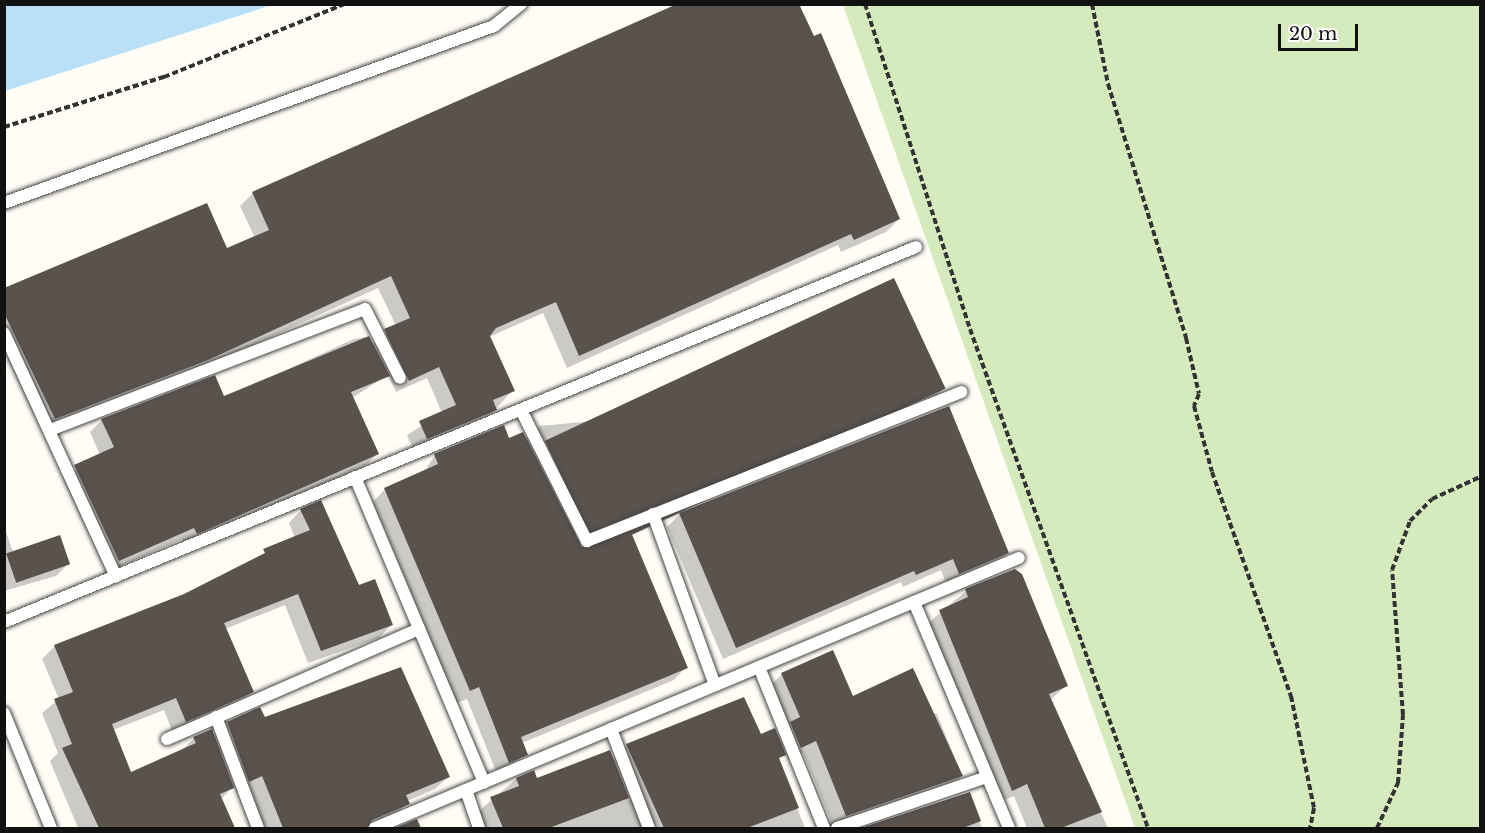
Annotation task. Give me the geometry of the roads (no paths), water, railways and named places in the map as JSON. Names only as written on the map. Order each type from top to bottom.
[{"type":"lane","points":[[4,203],[494,26],[520,4]]},
{"type":"lane","points":[[4,622],[916,247]]},
{"type":"lane","points":[[50,430],[365,309],[400,378]]},
{"type":"lane","points":[[4,333],[116,576]]},
{"type":"lane","points":[[521,410],[587,541],[961,392]]},
{"type":"lane","points":[[355,477],[484,783]]},
{"type":"lane","points":[[653,514],[715,685]]},
{"type":"lane","points":[[375,828],[1019,558]]},
{"type":"lane","points":[[914,602],[1009,828]]},
{"type":"lane","points":[[167,739],[419,628]]},
{"type":"lane","points":[[759,666],[824,828]]},
{"type":"lane","points":[[4,713],[51,828]]},
{"type":"lane","points":[[216,717],[258,828]]},
{"type":"lane","points":[[611,729],[649,828]]},
{"type":"lane","points":[[837,828],[987,777]]},
{"type":"lane","points":[[466,790],[479,828]]},
{"type":"water","points":[[5,4],[272,4],[272,5],[5,91]]}]
